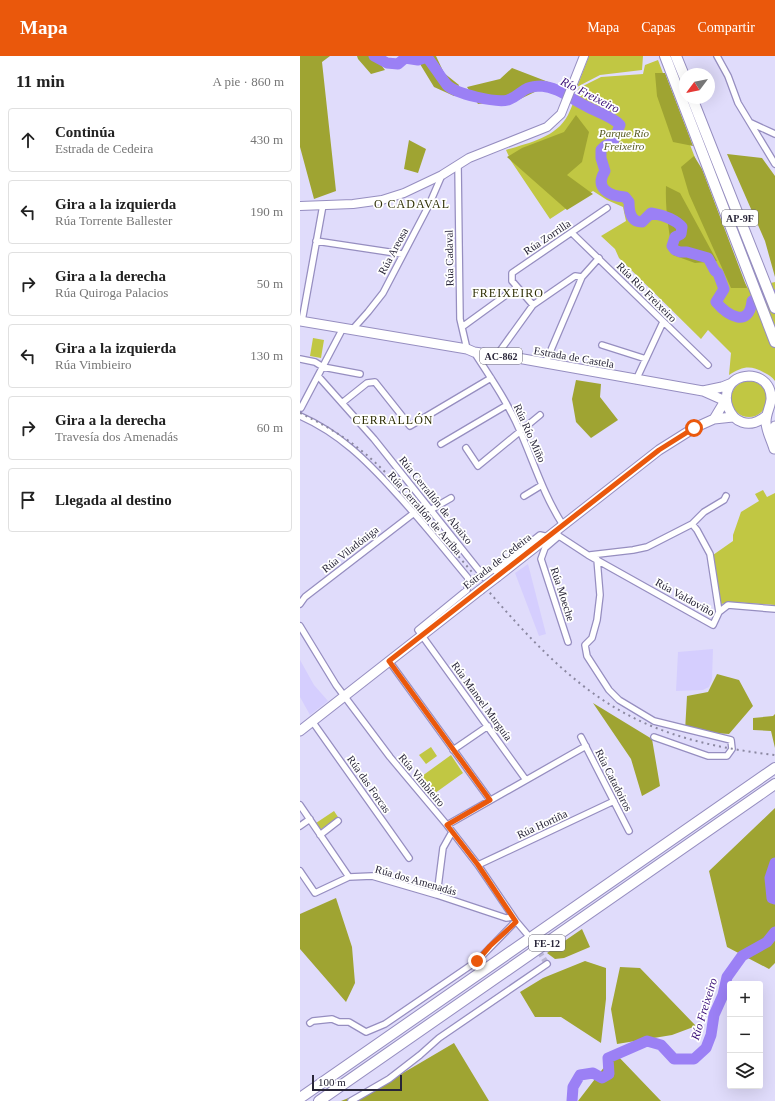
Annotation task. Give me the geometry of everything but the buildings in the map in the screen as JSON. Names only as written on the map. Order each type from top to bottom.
[{"type":"highway","name":"AP-9F","points":[[665,56],[676,85],[702,137],[714,154],[775,308]]},
{"type":"highway","points":[[676,56],[681,68]]},
{"type":"highway","name":"AP-9F","points":[[694,104],[702,137],[704,158],[775,342]]},
{"type":"highway","points":[[765,283],[775,304]]},
{"type":"highway","name":"FE-12","points":[[300,1098],[775,768]]},
{"type":"highway","name":"FE-12","points":[[319,1101],[775,784]]},
{"type":"highway","points":[[325,1101],[373,1064]]},
{"type":"main road","name":"Estrada de Castela","points":[[301,321],[707,393]]},
{"type":"main road","name":"AC-862","points":[[707,393],[732,383],[744,376],[752,376],[765,382],[774,395],[770,413]]},
{"type":"main road","points":[[714,419],[724,404],[726,393],[732,383]]},
{"type":"main road","name":"AC-862","points":[[707,393],[724,404],[733,417]]},
{"type":"main road","points":[[749,423],[761,420],[770,413]]},
{"type":"main road","points":[[770,413],[766,424],[775,449]]},
{"type":"main road","points":[[733,417],[739,421],[758,427],[765,434],[775,449]]},
{"type":"main road","name":"Estrada de Cedeira","points":[[300,731],[421,634],[554,535],[563,525],[659,450],[694,428],[714,419],[733,417]]},
{"type":"main road","points":[[775,426],[775,434]]},
{"type":"street","points":[[300,206],[382,200],[404,193],[442,175],[469,158],[547,128],[561,114],[566,105],[584,56]]},
{"type":"street","points":[[717,56],[726,70],[738,103],[775,164]]},
{"type":"street","points":[[751,124],[775,134]]},
{"type":"street","name":"Rúa Cadaval","points":[[458,165],[460,319],[470,351]]},
{"type":"street","name":"Rúa Areosa","points":[[301,408],[323,367],[348,329],[368,312],[383,293],[402,254],[429,205],[442,175]]},
{"type":"street","points":[[301,321],[323,205]]},
{"type":"street","name":"Rúa Zorrilla","points":[[517,287],[512,281],[512,273],[607,208]]},
{"type":"street","name":"Rúa Rio Freixeiro","points":[[572,233],[708,365]]},
{"type":"street","points":[[316,241],[402,254]]},
{"type":"street","points":[[545,364],[582,277],[598,258]]},
{"type":"street","points":[[497,355],[533,305],[575,276],[582,277]]},
{"type":"street","points":[[462,327],[517,287],[533,305]]},
{"type":"street","points":[[636,380],[663,322]]},
{"type":"street","points":[[602,345],[646,358]]},
{"type":"street","name":"Rúa Río Miño","points":[[470,351],[507,404],[520,431],[542,485],[563,525]]},
{"type":"street","points":[[300,359],[315,362],[323,367],[360,374]]},
{"type":"street","name":"Rúa Cerrallón de Abaixo","points":[[318,376],[374,439],[432,509],[485,578],[540,535],[554,535]]},
{"type":"street","points":[[342,403],[367,383],[375,382],[410,426],[490,378]]},
{"type":"street","points":[[441,444],[507,404]]},
{"type":"street","points":[[466,448],[478,466],[540,415]]},
{"type":"street","name":"Rúa Cerrallón de Arriba","points":[[300,416],[313,422],[363,458],[414,513],[468,578],[467,590],[418,630],[421,634]]},
{"type":"street","points":[[524,496],[542,485]]},
{"type":"street","points":[[588,555],[647,547],[692,524],[704,512],[724,500],[726,496]]},
{"type":"street","points":[[432,509],[451,498]]},
{"type":"street","name":"Rúa Viladóniga","points":[[300,604],[305,596],[414,513]]},
{"type":"street","name":"Rúa Valdoviño","points":[[554,535],[713,625],[719,612],[710,554],[692,524]]},
{"type":"street","name":"Rúa Moeche","points":[[554,535],[545,548],[541,559],[568,642]]},
{"type":"street","points":[[597,559],[600,595],[597,620],[592,638],[585,644],[587,656],[609,690],[619,700],[654,721],[731,740],[732,749],[727,756],[708,756],[654,737]]},
{"type":"street","points":[[719,612],[728,605],[775,609]]},
{"type":"street","name":"Rúa Vimbieiro","points":[[300,626],[336,685],[390,757],[447,825],[478,865],[527,934]]},
{"type":"street","name":"Rúa Manoel Murguía","points":[[421,634],[526,780]]},
{"type":"street","points":[[389,661],[490,800]]},
{"type":"street","name":"Rúa das Forcas","points":[[312,721],[409,858]]},
{"type":"street","points":[[453,750],[488,726]]},
{"type":"street","name":"Rúa Catadoiros","points":[[581,737],[629,831]]},
{"type":"street","points":[[447,825],[586,746]]},
{"type":"street","name":"Rúa Hortiña","points":[[478,865],[614,801]]},
{"type":"street","points":[[300,805],[349,876]]},
{"type":"street","points":[[300,826],[310,819]]},
{"type":"street","points":[[320,835],[338,821]]},
{"type":"street","points":[[437,895],[443,848],[452,832]]},
{"type":"street","name":"Rúa dos Amenadás","points":[[300,871],[315,893],[349,876],[372,876],[437,895],[506,918],[515,919]]},
{"type":"street","points":[[310,1023],[313,1021],[332,1019],[339,1022],[349,1022],[366,1032],[385,1024],[477,961],[515,919]]},
{"type":"street","points":[[352,1101],[388,1079],[420,1055],[439,1038],[547,964]]},
{"type":"shaded area","points":[[300,56],[330,56],[322,62],[336,191],[314,199],[300,147]]},
{"type":"shaded area","points":[[357,56],[374,56],[385,70],[371,74]]},
{"type":"shaded area","points":[[404,56],[436,56],[444,73],[459,85],[454,96],[434,87],[420,64]]},
{"type":"shaded area","points":[[512,68],[564,88],[562,95],[541,89],[518,100],[478,104],[467,87],[500,79]]},
{"type":"shaded area","points":[[655,73],[665,73],[693,146],[673,142],[657,96]]},
{"type":"shaded area","points":[[576,115],[589,132],[582,162],[567,175],[593,194],[567,210],[507,157],[522,148],[564,132]]},
{"type":"shaded area","points":[[409,140],[426,149],[418,173],[404,169]]},
{"type":"shaded area","points":[[727,154],[762,158],[775,176],[775,277],[765,241]]},
{"type":"shaded area","points":[[694,156],[702,169],[747,288],[731,288],[689,194],[681,167]]},
{"type":"shaded area","points":[[666,186],[680,193],[717,261],[695,263],[673,255],[667,212]]},
{"type":"shaded area","points":[[576,380],[601,384],[600,397],[618,420],[591,438],[576,422],[572,399]]},
{"type":"shaded area","points":[[528,564],[546,634],[539,636],[515,573]]},
{"type":"shaded area","points":[[713,649],[712,679],[709,687],[703,690],[676,691],[678,652]]},
{"type":"shaded area","points":[[300,660],[314,685],[328,701],[310,715],[300,697]]},
{"type":"shaded area","points":[[717,674],[739,680],[753,706],[729,734],[685,731],[687,696],[708,692]]},
{"type":"shaded area","points":[[593,703],[652,739],[660,786],[642,796],[631,759]]},
{"type":"shaded area","points":[[775,714],[775,748],[771,731],[753,730],[753,718],[773,716]]},
{"type":"shaded area","points":[[775,808],[775,963],[769,969],[727,947],[709,871]]},
{"type":"shaded area","points":[[336,898],[352,947],[355,983],[346,1002],[300,949],[300,914]]},
{"type":"shaded area","points":[[582,929],[590,947],[564,958],[555,959],[547,953]]},
{"type":"shaded area","points":[[585,961],[606,968],[606,999],[601,1043],[561,1017],[535,1017],[520,992],[543,978]]},
{"type":"shaded area","points":[[620,967],[640,968],[696,1026],[672,1035],[617,1044],[611,1009]]},
{"type":"shaded area","points":[[454,1043],[489,1101],[341,1101],[386,1083]]},
{"type":"shaded area","points":[[615,1053],[661,1101],[578,1101]]},
{"type":"green space","points":[[589,56],[643,56],[642,70],[600,75],[577,87]]},
{"type":"green space","name":"Parque Río Freixeiro","points":[[658,60],[739,274],[748,288],[775,282],[775,381],[772,377],[760,370],[751,368],[743,368],[729,375],[731,353],[708,330],[701,339],[619,258],[615,249],[601,236],[626,221],[623,207],[607,200],[593,191],[550,219],[511,161],[506,150],[532,142],[556,129],[563,123],[568,115],[579,88],[601,77],[643,74],[645,65]]},
{"type":"green space","points":[[313,338],[324,340],[321,358],[310,356]]},
{"type":"green space","points":[[753,381],[762,386],[766,392],[766,406],[762,412],[753,417],[745,417],[736,412],[732,406],[731,395],[736,386],[742,382]]},
{"type":"green space","points":[[763,490],[767,497],[775,493],[775,605],[734,602],[721,604],[713,555],[733,541],[733,535],[741,512],[759,501],[755,494]]},
{"type":"green space","points":[[431,747],[437,756],[426,764],[419,755]]},
{"type":"green space","points":[[451,755],[463,773],[431,796],[418,779]]},
{"type":"green space","points":[[334,811],[338,817],[320,830],[316,823]]},
{"type":"waterway","name":"Río Freixeiro","points":[[374,56],[387,63],[398,64],[405,58],[418,60],[427,57],[447,85],[459,92],[486,99],[502,101],[508,100],[530,87],[547,87],[559,91],[613,119],[620,125],[613,142],[601,150],[601,158],[605,171],[601,182],[605,190],[614,195],[625,197],[629,202],[631,216],[638,222],[642,222],[651,213],[672,219],[679,224],[682,227],[681,234],[675,237],[672,246],[675,250],[680,252],[687,252],[708,258],[715,271],[718,273],[724,289],[716,302],[731,315],[737,317],[747,315],[752,301],[763,296],[775,295]]},
{"type":"waterway","name":"Río Freixeiro","points":[[775,863],[770,878],[772,898],[775,899]]},
{"type":"waterway","name":"Río Freixeiro","points":[[572,1101],[573,1087],[580,1075],[593,1073],[602,1078],[609,1074],[608,1058],[647,1041],[661,1045],[674,1059],[694,1059],[706,1048],[711,1035],[714,1015],[723,995],[727,977],[742,956],[767,942],[775,932]]},
{"type":"tunnel","points":[[530,937],[547,964]]},
{"type":"railway","points":[[300,413],[346,439],[375,462],[515,622],[555,662],[599,698],[623,712],[664,731],[695,741],[727,748],[775,755]]},
{"type":"district","name":"O CADAVAL","points":[[412,204]]},
{"type":"district","name":"FREIXEIRO","points":[[508,293]]},
{"type":"district","name":"CERRALLÓN","points":[[393,420]]},
{"type":"route","points":[[477,961],[490,946],[516,922],[478,865],[447,825],[490,800],[389,661],[421,634],[497,577],[659,450],[694,428]]}]
